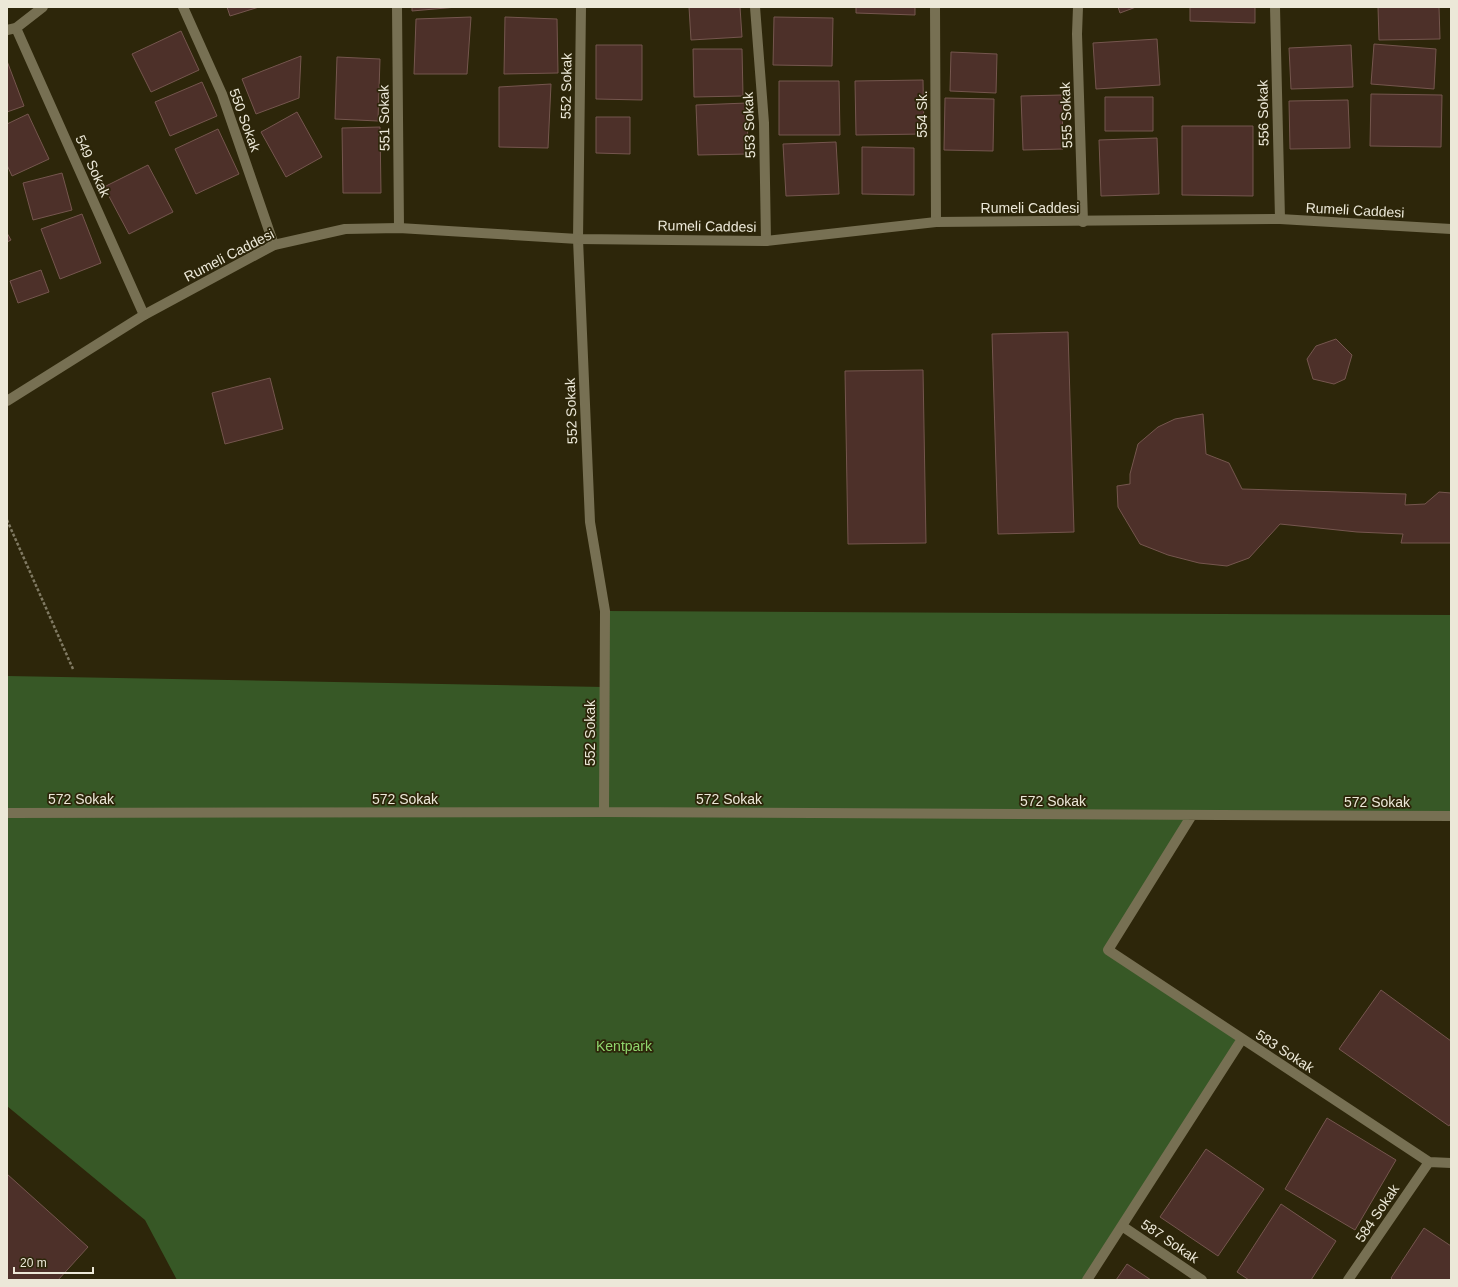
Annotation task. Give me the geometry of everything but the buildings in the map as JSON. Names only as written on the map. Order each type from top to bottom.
[{"type":"street","points":[[12,29],[43,7]]},
{"type":"street","name":"550 Sokak","points":[[182,7],[222,94],[274,245]]},
{"type":"street","name":"551 Sokak","points":[[397,7],[400,228]]},
{"type":"street","name":"552 Sokak","points":[[581,7],[578,239],[590,522],[605,611],[604,812]]},
{"type":"street","name":"553 Sokak","points":[[756,7],[764,123],[766,241]]},
{"type":"street","name":"554 Sk.","points":[[935,7],[936,222]]},
{"type":"street","name":"555 Sokak","points":[[1078,7],[1077,34],[1083,222]]},
{"type":"street","name":"556 Sokak","points":[[1275,7],[1280,219]]},
{"type":"street","name":"549 Sokak","points":[[12,29],[144,315]]},
{"type":"street","name":"Rumeli Caddesi","points":[[8,400],[144,315],[274,245],[345,229],[400,228],[578,239],[766,241],[936,222],[1083,222],[1280,219],[1451,229]]},
{"type":"street","name":"572 Sokak","points":[[7,813],[604,812],[1451,816]]},
{"type":"street","name":"583 Sokak","points":[[1192,815],[1108,950],[1429,1162]]},
{"type":"street","points":[[1087,1280],[1242,1039]]},
{"type":"street","points":[[1429,1162],[1451,1163]]},
{"type":"street","name":"584 Sokak","points":[[1348,1280],[1429,1162]]},
{"type":"street","name":"587 Sokak","points":[[1122,1226],[1202,1280]]},
{"type":"path","points":[[7,520],[73,669]]},
{"type":"green space","name":"Kentpark","points":[[605,611],[1451,615],[1451,816],[1192,815],[1108,950],[1242,1039],[1087,1280],[177,1280],[145,1220],[7,1106],[7,676],[604,687]]}]
